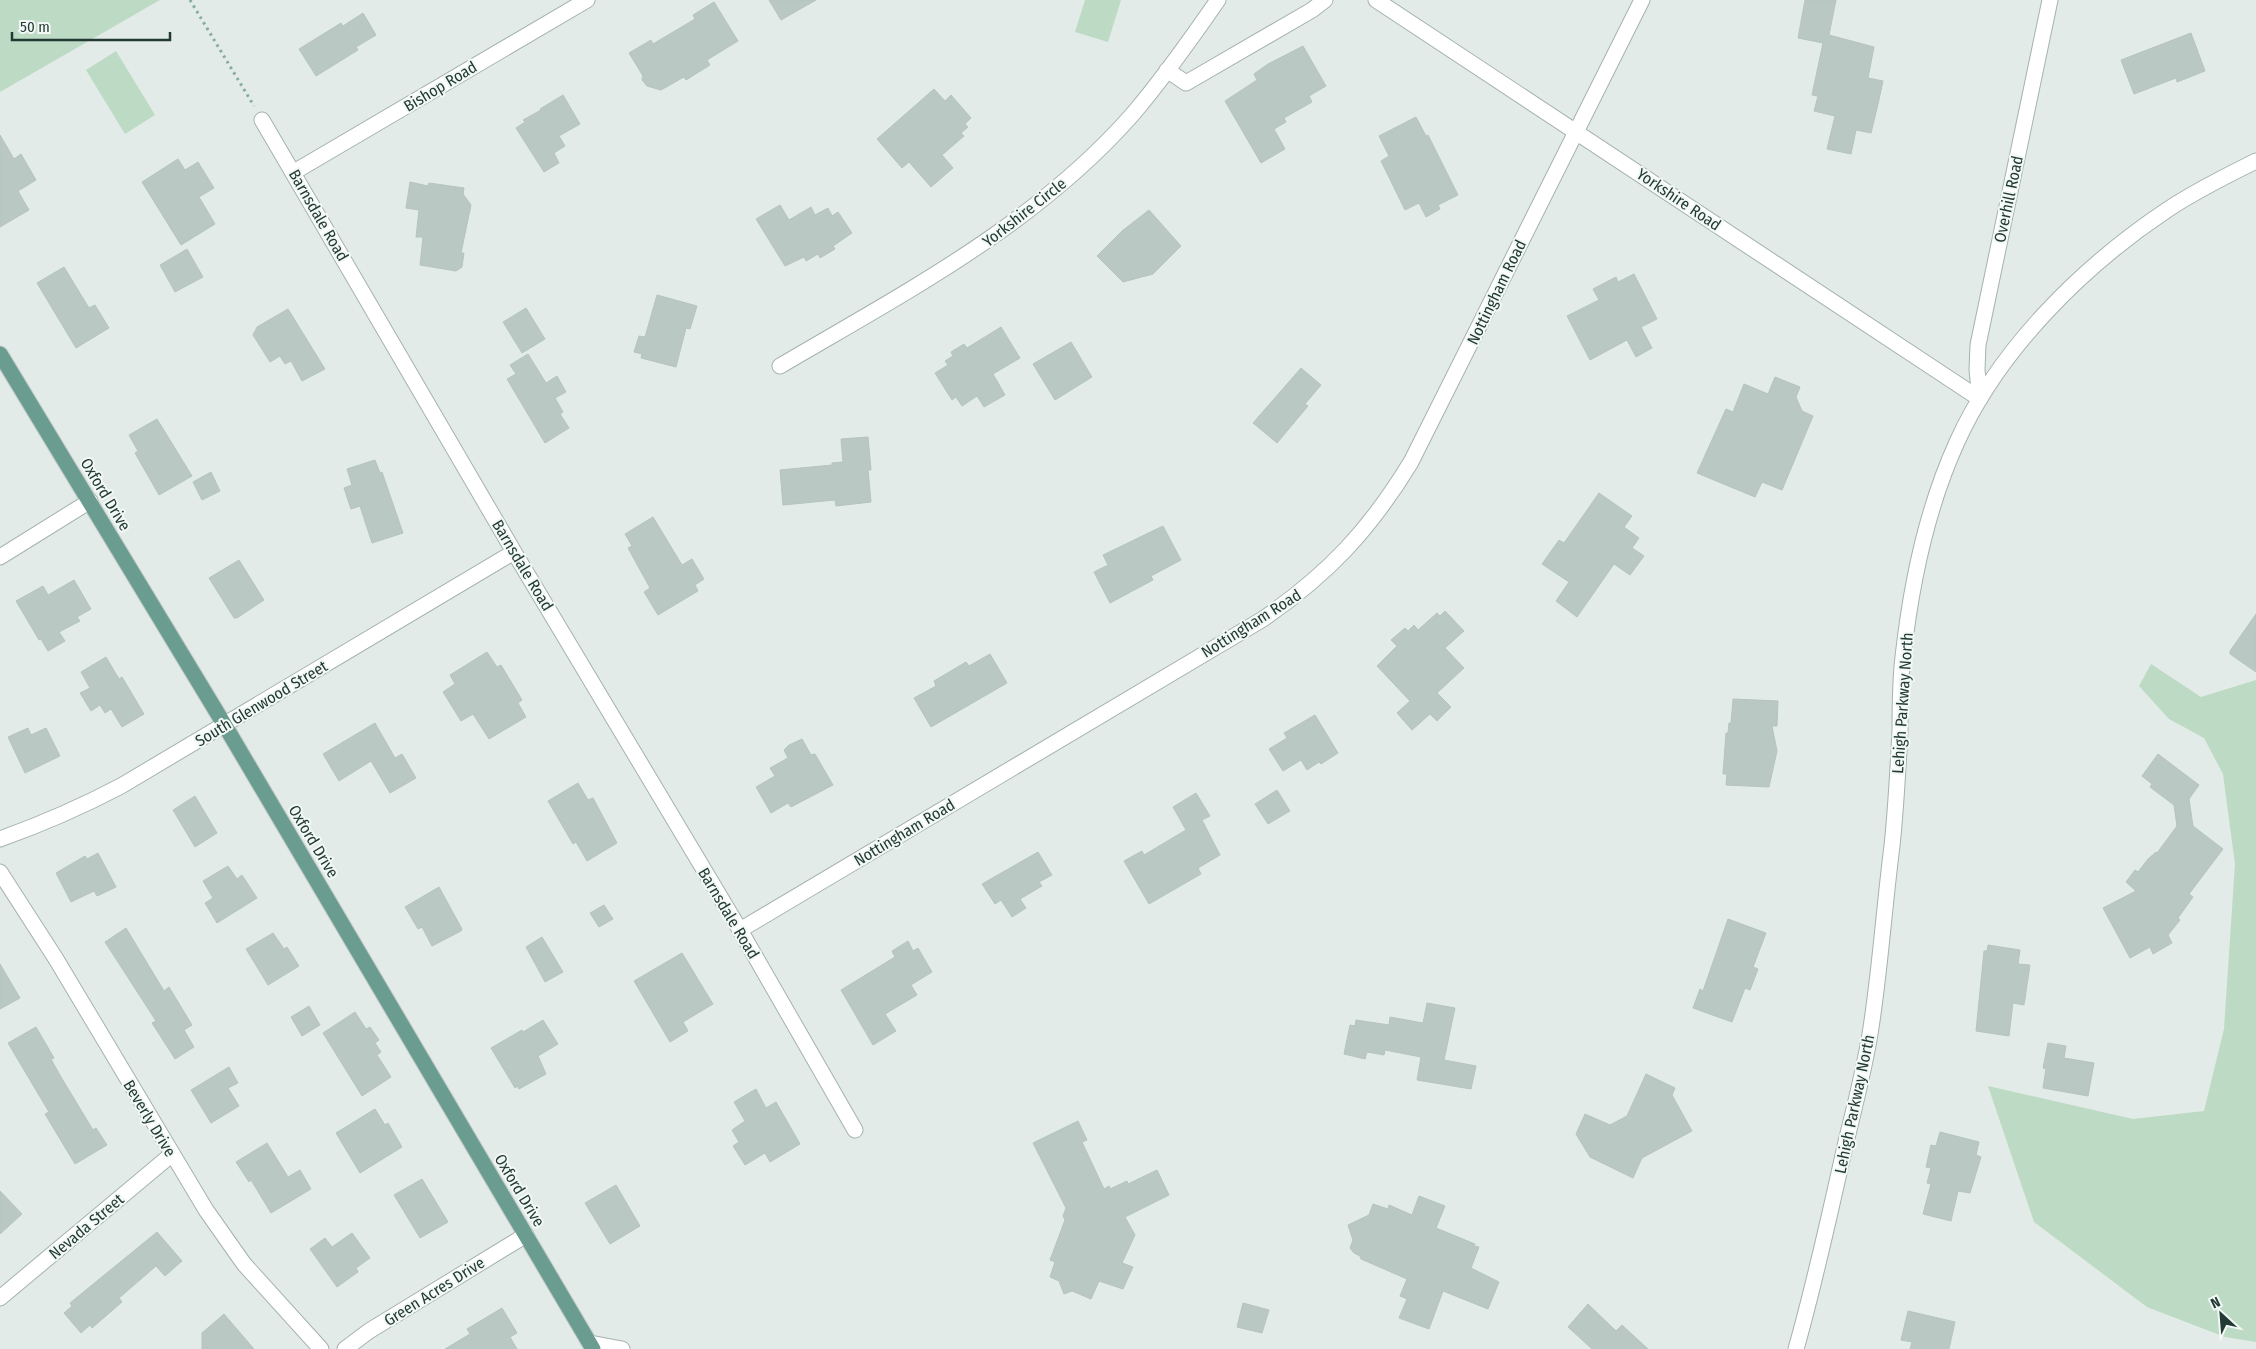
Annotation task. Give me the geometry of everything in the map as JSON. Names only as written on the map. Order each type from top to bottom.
[{"type":"main road","name":"Oxford Drive","points":[[0,354],[224,724],[591,1346]]},
{"type":"street","name":"Bishop Road","points":[[294,172],[586,0]]},
{"type":"street","name":"Yorkshire Circle","points":[[780,366],[935,275],[982,245],[1028,211],[1071,175],[1131,115],[1167,70],[1218,0]]},
{"type":"street","points":[[1167,70],[1186,84],[1312,10],[1325,0]]},
{"type":"street","name":"Yorkshire Road","points":[[1376,0],[1980,399]]},
{"type":"street","name":"Nottingham Road","points":[[740,930],[1263,619],[1299,594],[1332,566],[1362,534],[1388,500],[1411,462],[1642,0]]},
{"type":"street","name":"Overhill Road","points":[[1980,399],[1977,370],[1978,345],[2050,0]]},
{"type":"street","name":"Barnsdale Road","points":[[262,120],[514,552],[740,930],[855,1130]]},
{"type":"street","name":"Lehigh Parkway North","points":[[1796,1349],[1813,1290],[1870,1035],[1894,821],[1900,687],[1911,601],[1925,529],[1939,484],[1957,440],[1980,399],[2017,347],[2046,313],[2112,251],[2171,207],[2204,187],[2256,161]]},
{"type":"street","points":[[0,557],[90,501]]},
{"type":"street","name":"South Glenwood Street","points":[[0,839],[41,825],[79,808],[120,786],[514,552]]},
{"type":"street","name":"Beverly Drive","points":[[0,872],[56,959],[171,1155],[206,1210],[244,1264],[321,1349]]},
{"type":"street","name":"Nevada Street","points":[[0,1298],[171,1155]]},
{"type":"street","name":"Green Acres Drive","points":[[345,1349],[369,1331],[526,1235]]},
{"type":"street","points":[[591,1346],[622,1349]]},
{"type":"path","points":[[190,0],[262,120]]},
{"type":"green space","points":[[0,0],[160,0],[0,92]]},
{"type":"green space","points":[[1085,0],[1121,0],[1108,42],[1075,32]]},
{"type":"green space","points":[[116,51],[155,115],[125,134],[86,70]]},
{"type":"green space","points":[[2151,664],[2201,697],[2256,680],[2256,1342],[2225,1337],[2147,1307],[2034,1222],[1988,1086],[2133,1119],[2204,1111],[2224,1029],[2235,864],[2223,774],[2204,738],[2169,719],[2139,686]]},
{"type":"building","points":[[769,0],[816,0],[781,20]]},
{"type":"building","points":[[1805,0],[1836,0],[1829,35],[1874,47],[1868,78],[1883,81],[1871,133],[1856,130],[1851,154],[1827,149],[1835,116],[1814,111],[1818,96],[1812,95],[1823,43],[1798,38]]},
{"type":"building","points":[[714,2],[738,41],[707,60],[710,65],[686,80],[684,77],[661,90],[647,86],[642,80],[643,76],[629,53],[651,40],[653,44],[695,19],[693,15]]},
{"type":"building","points":[[363,13],[376,35],[356,47],[358,50],[316,76],[299,49],[341,23],[343,26]]},
{"type":"building","points":[[2191,33],[2205,71],[2177,82],[2176,78],[2134,94],[2121,60]]},
{"type":"building","points":[[1303,46],[1326,86],[1309,96],[1312,102],[1284,118],[1286,122],[1274,129],[1285,149],[1261,163],[1225,101],[1257,80],[1254,74],[1268,64]]},
{"type":"building","points":[[934,89],[945,101],[951,95],[971,118],[965,124],[968,127],[961,133],[964,136],[942,155],[953,168],[931,187],[909,162],[902,168],[877,139]]},
{"type":"building","points":[[563,95],[580,124],[559,136],[565,146],[554,153],[559,163],[544,172],[516,128],[525,122],[523,120]]},
{"type":"building","points":[[1416,117],[1426,136],[1428,135],[1458,195],[1438,205],[1440,209],[1426,217],[1419,203],[1405,210],[1381,161],[1389,156],[1379,136]]},
{"type":"building","points":[[0,135],[14,159],[21,154],[36,180],[18,191],[29,210],[0,227]]},
{"type":"building","points":[[178,159],[185,170],[198,162],[214,188],[199,197],[215,224],[181,245],[142,182]]},
{"type":"building","points":[[410,182],[428,186],[429,183],[464,188],[463,194],[471,205],[461,253],[464,253],[462,267],[456,271],[420,265],[423,237],[416,237],[419,210],[406,208]]},
{"type":"building","points":[[780,205],[789,220],[811,207],[815,215],[828,208],[832,216],[838,212],[852,233],[833,246],[835,249],[820,258],[818,254],[806,261],[804,257],[785,266],[756,219]]},
{"type":"building","points":[[1149,210],[1181,246],[1153,274],[1123,282],[1097,256],[1122,231]]},
{"type":"building","points":[[187,249],[203,277],[175,292],[160,265]]},
{"type":"building","points":[[64,267],[89,308],[95,305],[109,328],[76,348],[37,283]]},
{"type":"building","points":[[1634,274],[1657,319],[1641,327],[1652,348],[1636,357],[1627,340],[1590,360],[1567,316],[1599,300],[1593,289],[1616,277],[1618,282]]},
{"type":"building","points":[[657,295],[697,306],[690,329],[686,328],[676,367],[641,358],[642,354],[634,352],[639,336],[645,337]]},
{"type":"building","points":[[526,308],[545,339],[522,353],[503,322]]},
{"type":"building","points":[[288,309],[325,369],[302,381],[291,361],[285,364],[280,356],[270,362],[253,335],[257,327]]},
{"type":"building","points":[[1001,327],[1020,358],[993,374],[1005,395],[984,407],[977,396],[962,406],[956,397],[952,400],[935,373],[948,365],[945,361],[953,356],[951,352],[964,344],[967,348]]},
{"type":"building","points":[[1071,342],[1092,377],[1055,400],[1033,364]]},
{"type":"building","points":[[528,354],[546,383],[557,376],[566,392],[555,398],[563,412],[560,414],[569,428],[545,443],[507,379],[516,374],[510,365]]},
{"type":"building","points":[[1301,368],[1321,385],[1305,404],[1308,406],[1277,443],[1253,423]]},
{"type":"building","points":[[1775,377],[1800,387],[1796,397],[1802,411],[1813,416],[1782,490],[1762,482],[1755,497],[1697,473],[1726,409],[1733,412],[1744,384],[1768,394]]},
{"type":"building","points":[[157,419],[192,476],[159,495],[135,453],[138,451],[129,435]]},
{"type":"building","points":[[868,437],[871,470],[868,470],[871,502],[836,506],[835,500],[783,505],[780,470],[832,465],[832,463],[843,462],[841,439]]},
{"type":"building","points":[[375,460],[380,473],[382,472],[403,533],[372,543],[360,506],[351,509],[344,488],[352,485],[347,469]]},
{"type":"building","points":[[211,472],[220,491],[202,500],[193,482]]},
{"type":"building","points":[[1599,493],[1632,516],[1624,527],[1639,538],[1632,548],[1644,556],[1630,575],[1614,564],[1577,617],[1556,601],[1569,582],[1542,564],[1559,540],[1564,543]]},
{"type":"building","points":[[653,517],[682,565],[692,559],[704,579],[695,585],[698,591],[658,615],[644,592],[650,588],[628,548],[632,546],[625,534]]},
{"type":"building","points":[[1163,526],[1181,560],[1151,576],[1153,580],[1110,603],[1094,572],[1108,565],[1103,555]]},
{"type":"building","points":[[239,560],[264,600],[237,618],[234,618],[209,578]]},
{"type":"building","points":[[74,580],[91,609],[77,617],[80,621],[59,632],[65,641],[48,651],[41,639],[39,640],[16,601],[43,586],[48,595]]},
{"type":"building","points":[[1445,611],[1464,631],[1445,648],[1464,668],[1437,693],[1451,707],[1437,721],[1430,714],[1412,730],[1397,713],[1410,701],[1377,666],[1397,646],[1391,640],[1405,628],[1408,631],[1414,625],[1418,630],[1437,613],[1440,616]]},
{"type":"building","points":[[2256,614],[2256,672],[2230,654],[2230,651]]},
{"type":"building","points":[[487,652],[497,667],[501,665],[522,700],[518,703],[526,717],[489,739],[473,714],[461,721],[443,692],[455,684],[450,675]]},
{"type":"building","points":[[990,654],[1007,683],[931,727],[914,698],[936,686],[934,681],[966,662],[969,666]]},
{"type":"building","points":[[106,657],[119,679],[122,677],[144,714],[122,727],[111,709],[105,713],[100,705],[91,711],[80,693],[90,688],[81,672]]},
{"type":"building","points":[[1733,699],[1778,701],[1777,726],[1772,726],[1777,751],[1769,787],[1726,785],[1727,774],[1723,774],[1726,733],[1728,733],[1729,723],[1731,723]]},
{"type":"building","points":[[1315,715],[1338,753],[1307,770],[1301,760],[1283,771],[1269,749],[1287,738],[1284,733]]},
{"type":"building","points":[[375,723],[395,758],[402,754],[416,778],[390,793],[371,761],[339,781],[323,754]]},
{"type":"building","points":[[28,728],[31,735],[46,728],[60,756],[25,773],[8,737]]},
{"type":"building","points":[[802,739],[811,755],[815,754],[833,785],[791,807],[788,803],[771,813],[756,787],[775,776],[770,768],[788,758],[784,750],[789,745]]},
{"type":"building","points":[[2158,754],[2199,785],[2189,799],[2193,826],[2223,849],[2189,894],[2193,897],[2178,918],[2180,920],[2168,935],[2172,943],[2153,954],[2150,947],[2130,958],[2103,908],[2136,891],[2126,882],[2135,870],[2138,872],[2148,859],[2157,853],[2177,826],[2174,805],[2150,787],[2152,784],[2142,776]]},
{"type":"building","points":[[578,783],[588,800],[593,798],[617,843],[587,861],[576,842],[573,844],[548,801]]},
{"type":"building","points":[[1277,790],[1290,811],[1268,824],[1255,804]]},
{"type":"building","points":[[1196,793],[1210,816],[1202,820],[1220,855],[1198,868],[1201,874],[1149,904],[1124,861],[1142,851],[1144,855],[1186,830],[1173,807]]},
{"type":"building","points":[[195,796],[217,833],[195,847],[173,810]]},
{"type":"building","points":[[1038,852],[1052,875],[1039,882],[1042,886],[1020,899],[1026,908],[1012,917],[1001,900],[995,904],[982,884]]},
{"type":"building","points":[[98,853],[116,887],[97,896],[94,891],[71,902],[56,873],[85,856],[87,859]]},
{"type":"building","points":[[228,866],[237,879],[242,875],[257,898],[217,923],[205,903],[213,898],[203,881]]},
{"type":"building","points":[[439,887],[462,929],[432,946],[422,927],[418,929],[405,907]]},
{"type":"building","points":[[604,905],[613,919],[599,927],[590,913]]},
{"type":"building","points":[[1728,919],[1766,933],[1753,967],[1758,969],[1750,990],[1745,988],[1732,1022],[1693,1008],[1700,989],[1703,991]]},
{"type":"building","points":[[126,928],[164,991],[169,987],[192,1025],[184,1030],[194,1047],[175,1059],[152,1023],[156,1021],[105,942]]},
{"type":"building","points":[[273,933],[284,949],[287,947],[299,966],[268,985],[246,949]]},
{"type":"building","points":[[542,937],[563,972],[545,982],[526,947]]},
{"type":"building","points":[[908,941],[913,951],[918,948],[932,972],[911,985],[917,995],[885,1014],[896,1031],[873,1045],[841,990],[895,957],[892,951]]},
{"type":"building","points":[[1988,945],[2020,950],[2018,964],[2030,965],[2024,1005],[2013,1003],[2009,1036],[1976,1031],[1984,951],[1987,951]]},
{"type":"building","points":[[682,953],[713,1004],[683,1022],[688,1031],[670,1042],[634,981]]},
{"type":"building","points":[[0,964],[20,998],[0,1009]]},
{"type":"building","points":[[1427,1003],[1455,1008],[1444,1060],[1476,1066],[1471,1089],[1417,1080],[1421,1057],[1385,1050],[1384,1055],[1367,1052],[1365,1059],[1344,1054],[1350,1025],[1355,1026],[1356,1020],[1389,1025],[1390,1017],[1423,1023]]},
{"type":"building","points":[[309,1006],[320,1025],[302,1036],[291,1017]]},
{"type":"building","points":[[355,1012],[366,1029],[370,1027],[379,1040],[375,1043],[381,1052],[377,1055],[391,1077],[362,1096],[323,1033]]},
{"type":"building","points":[[543,1020],[558,1044],[538,1056],[546,1074],[519,1089],[518,1086],[515,1088],[491,1048]]},
{"type":"building","points":[[36,1027],[54,1058],[51,1059],[61,1077],[93,1130],[96,1128],[107,1145],[75,1164],[45,1114],[49,1112],[8,1043]]},
{"type":"building","points":[[2048,1043],[2066,1046],[2064,1058],[2094,1063],[2088,1096],[2043,1088],[2046,1069],[2043,1068]]},
{"type":"building","points":[[229,1067],[238,1083],[228,1088],[239,1106],[211,1123],[191,1090]]},
{"type":"building","points":[[1646,1074],[1675,1088],[1672,1095],[1692,1131],[1642,1158],[1633,1178],[1590,1157],[1576,1134],[1585,1114],[1610,1125],[1627,1116]]},
{"type":"building","points":[[756,1089],[766,1108],[776,1102],[800,1144],[770,1162],[765,1153],[745,1165],[733,1146],[739,1142],[732,1130],[745,1121],[734,1102]]},
{"type":"building","points":[[375,1109],[385,1125],[388,1123],[402,1147],[360,1173],[336,1133]]},
{"type":"building","points":[[1078,1121],[1087,1140],[1082,1142],[1104,1189],[1109,1186],[1110,1189],[1127,1181],[1128,1184],[1157,1170],[1169,1195],[1125,1217],[1135,1235],[1122,1263],[1133,1267],[1123,1289],[1099,1281],[1091,1299],[1072,1291],[1064,1294],[1059,1281],[1050,1277],[1055,1262],[1050,1260],[1065,1220],[1063,1216],[1066,1208],[1033,1143]]},
{"type":"building","points":[[1940,1132],[1979,1142],[1976,1155],[1981,1157],[1970,1193],[1958,1191],[1951,1221],[1923,1214],[1931,1184],[1927,1183],[1931,1168],[1926,1167],[1931,1145],[1936,1146]]},
{"type":"building","points":[[267,1143],[288,1177],[300,1170],[311,1189],[271,1213],[251,1180],[249,1182],[236,1162]]},
{"type":"building","points":[[422,1179],[448,1222],[420,1238],[394,1195]]},
{"type":"building","points":[[616,1185],[640,1226],[610,1244],[585,1203]]},
{"type":"building","points":[[0,1191],[22,1214],[0,1234]]},
{"type":"building","points":[[1419,1196],[1445,1206],[1436,1228],[1479,1247],[1471,1268],[1499,1282],[1488,1309],[1443,1291],[1429,1329],[1399,1318],[1407,1299],[1400,1296],[1407,1279],[1361,1259],[1360,1256],[1354,1253],[1350,1248],[1353,1240],[1348,1225],[1369,1215],[1373,1204],[1388,1209],[1389,1205],[1412,1215]]},
{"type":"building","points":[[157,1232],[182,1261],[165,1276],[156,1266],[119,1298],[122,1302],[92,1328],[90,1325],[81,1333],[64,1313],[72,1306],[70,1303]]},
{"type":"building","points":[[352,1233],[370,1258],[356,1268],[358,1272],[337,1287],[310,1249],[325,1238],[332,1247]]},
{"type":"building","points":[[1243,1303],[1269,1310],[1262,1333],[1237,1327]]},
{"type":"building","points":[[1588,1304],[1616,1331],[1622,1325],[1648,1349],[1592,1349],[1568,1327]]},
{"type":"building","points":[[502,1308],[517,1333],[510,1337],[517,1349],[445,1349],[470,1334],[467,1329]]},
{"type":"building","points":[[1908,1311],[1955,1322],[1949,1349],[1910,1349],[1912,1342],[1901,1340]]},
{"type":"building","points":[[224,1314],[254,1349],[202,1349],[202,1333]]}]
